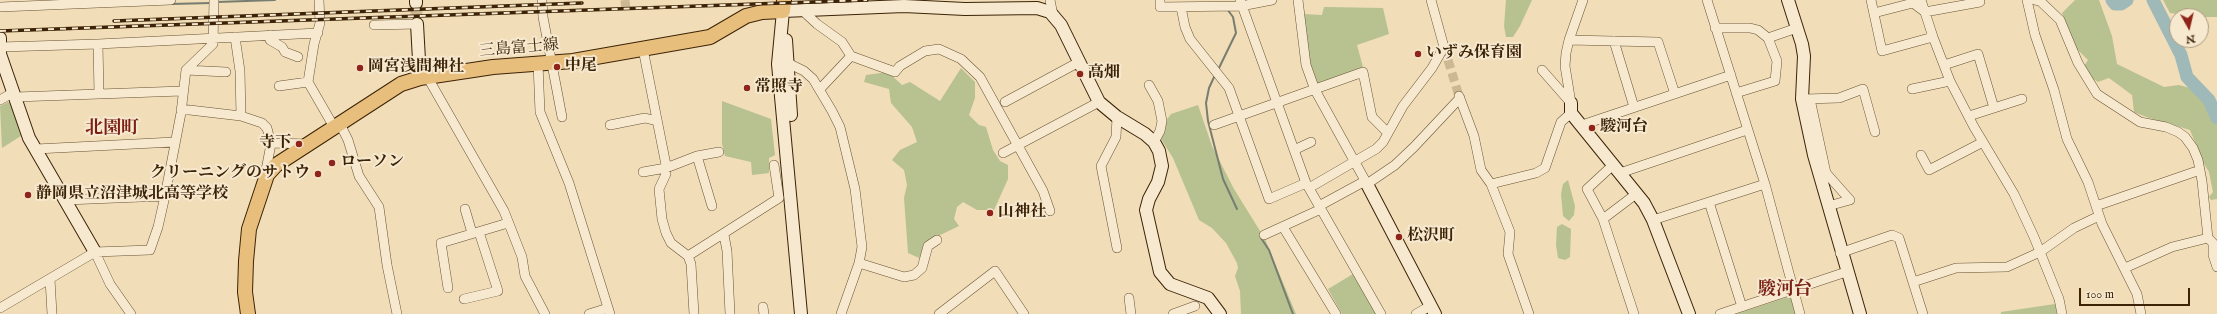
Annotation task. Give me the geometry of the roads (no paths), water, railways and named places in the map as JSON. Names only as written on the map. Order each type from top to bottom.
[{"type":"main road","name":"三島富士線","points":[[248,314],[245,284],[249,229],[267,175],[276,165],[401,84],[424,78],[492,67],[553,63],[710,37],[746,16],[784,5]]},
{"type":"street","points":[[0,7],[60,3],[171,0]]},
{"type":"street","points":[[0,308],[95,252],[150,250],[158,227],[165,196],[181,108],[182,91],[186,70],[213,44],[214,0]]},
{"type":"street","points":[[319,0],[320,23],[311,56],[308,82],[348,140],[359,176],[379,207],[387,265],[397,314]]},
{"type":"street","points":[[542,0],[543,17],[553,63],[562,117]]},
{"type":"street","points":[[1160,0],[1160,7],[1181,7],[1272,0]]},
{"type":"street","points":[[1298,0],[1306,65],[1315,90],[1356,162],[1432,310],[1416,314]]},
{"type":"street","points":[[1181,7],[1185,27],[1190,39],[1229,88],[1269,199],[1307,185],[1356,162],[1376,149],[1388,133],[1403,106],[1432,68],[1444,47],[1431,0]]},
{"type":"street","points":[[1491,184],[1536,173],[1545,168],[1561,122],[1571,108],[1565,66],[1569,40],[1584,0]]},
{"type":"street","points":[[1707,0],[1765,184],[1800,314]]},
{"type":"street","points":[[1788,0],[1804,56],[1806,99],[1814,155],[1840,253],[1860,314]]},
{"type":"street","points":[[1871,0],[1882,50],[1933,37]]},
{"type":"street","points":[[2027,0],[2035,35],[2054,90],[2067,139],[2088,182],[2099,216],[2138,294],[2141,314]]},
{"type":"street","points":[[2035,0],[2044,4],[2060,20],[2078,63],[2098,94],[2140,122],[2166,127],[2178,132],[2193,148],[2200,170],[2208,238],[2213,243],[2213,255],[2217,267]]},
{"type":"street","points":[[1874,13],[1915,1],[1925,12],[1950,81],[1983,142],[2014,194],[2059,299],[2062,314]]},
{"type":"street","points":[[1925,12],[1980,2]]},
{"type":"street","points":[[1241,3],[1307,185],[1381,314]]},
{"type":"street","points":[[784,5],[803,11],[904,6],[958,9],[1051,9],[1061,25],[1099,102],[1117,117],[1139,129],[1154,142],[1162,166],[1158,182],[1149,199],[1146,210],[1157,266],[1164,279],[1170,284],[1208,298],[1220,314]]},
{"type":"street","points":[[784,5],[795,169],[810,314]]},
{"type":"street","points":[[784,5],[778,64],[801,314]]},
{"type":"street","points":[[803,11],[817,24],[842,42],[851,56],[895,72],[900,66],[925,52],[939,49],[962,59],[980,77],[1043,190],[1050,211]]},
{"type":"street","points":[[374,25],[417,24],[424,78],[504,211],[522,258],[525,276],[545,314]]},
{"type":"street","points":[[1715,28],[1750,28],[1758,30],[1768,38],[1777,61],[1775,81],[1736,93]]},
{"type":"street","points":[[1768,38],[1797,28]]},
{"type":"street","points":[[132,314],[110,284],[95,252],[29,138],[0,54],[1,42],[98,44],[318,33]]},
{"type":"street","points":[[270,35],[270,40],[282,47],[285,52],[285,63]]},
{"type":"street","points":[[235,37],[240,71],[241,116]]},
{"type":"street","points":[[1569,40],[1658,42],[1675,94]]},
{"type":"street","points":[[1614,41],[1634,107]]},
{"type":"street","points":[[98,44],[99,94]]},
{"type":"street","points":[[644,49],[666,168],[666,174],[659,189],[666,233],[671,243],[688,256],[691,264],[694,314]]},
{"type":"street","points":[[285,52],[298,57]]},
{"type":"street","points":[[1944,64],[1978,54],[1994,108]]},
{"type":"street","points":[[820,89],[851,56]]},
{"type":"street","points":[[1005,102],[1079,62]]},
{"type":"street","points":[[788,63],[804,71],[820,89],[840,127],[855,189],[862,247],[859,263],[841,314]]},
{"type":"street","points":[[538,64],[540,112],[569,183],[609,311],[589,314]]},
{"type":"street","points":[[186,70],[226,72]]},
{"type":"street","points":[[1542,70],[1582,125],[1636,194],[1653,220],[1689,314]]},
{"type":"street","points":[[1214,125],[1277,104],[1363,72],[1372,117],[1388,133]]},
{"type":"street","points":[[1582,125],[1731,74]]},
{"type":"street","points":[[1912,89],[1950,81]]},
{"type":"street","points":[[279,86],[308,82]]},
{"type":"street","points":[[1149,85],[1161,110],[1160,132],[1154,142]]},
{"type":"street","points":[[1806,99],[1839,98],[1863,89],[1875,132]]},
{"type":"street","points":[[0,100],[15,95],[182,91]]},
{"type":"street","points":[[1264,235],[1320,208],[1395,165],[1414,147],[1460,97],[1474,136],[1481,170],[1491,184],[1510,232],[1508,254],[1530,314]]},
{"type":"street","points":[[1806,99],[1826,173],[1850,200],[1828,206]]},
{"type":"street","points":[[1969,116],[2022,100]]},
{"type":"street","points":[[1003,153],[1099,102]]},
{"type":"street","points":[[181,108],[241,116],[262,123],[267,128],[270,143],[266,170],[267,175]]},
{"type":"street","points":[[1117,117],[1116,137],[1101,166],[1117,248]]},
{"type":"street","points":[[610,125],[645,118],[657,121]]},
{"type":"street","points":[[1634,314],[1603,219],[1587,189],[1616,169],[1747,130]]},
{"type":"street","points":[[36,149],[174,142]]},
{"type":"street","points":[[1294,150],[1311,142]]},
{"type":"street","points":[[1921,155],[1929,170],[1983,142]]},
{"type":"street","points":[[270,143],[309,144]]},
{"type":"street","points":[[643,172],[666,168],[697,156],[719,152]]},
{"type":"street","points":[[697,156],[712,206]]},
{"type":"street","points":[[688,256],[724,235],[779,198],[774,165]]},
{"type":"street","points":[[2096,206],[2200,170]]},
{"type":"street","points":[[1653,220],[1765,184]]},
{"type":"street","points":[[1603,219],[1636,194]]},
{"type":"street","points":[[66,200],[165,196]]},
{"type":"street","points":[[1709,202],[1742,307]]},
{"type":"street","points":[[464,299],[498,292],[465,209]]},
{"type":"street","points":[[1913,282],[1956,268],[2007,267],[2040,252],[2062,235],[2099,216]]},
{"type":"street","points":[[448,288],[441,243],[508,223]]},
{"type":"street","points":[[1283,227],[1336,314]]},
{"type":"street","points":[[724,235],[728,252],[730,314]]},
{"type":"street","points":[[1840,253],[1892,235],[1899,238],[1923,314]]},
{"type":"street","points":[[2125,268],[2172,246],[2208,238]]},
{"type":"street","points":[[859,263],[904,277],[914,275],[922,268],[928,246],[937,240]]},
{"type":"street","points":[[939,314],[994,271],[1024,313]]},
{"type":"street","points":[[1720,314],[1846,272]]},
{"type":"street","points":[[50,279],[52,314]]},
{"type":"street","points":[[1128,298],[1131,314]]},
{"type":"street","points":[[1173,314],[1195,306]]},
{"type":"waterway","points":[[217,2],[275,0]]},
{"type":"waterway","points":[[2112,0],[2115,4],[2121,4],[2127,0]]},
{"type":"waterway","points":[[2153,0],[2181,55],[2187,77],[2209,100],[2217,118]]},
{"type":"waterway","points":[[171,4],[211,3]]},
{"type":"waterway","points":[[1218,70],[1236,33],[1233,17],[1227,9]]},
{"type":"waterway","points":[[1215,75],[1209,88],[1206,103],[1208,121],[1223,179],[1237,209]]},
{"type":"waterway","points":[[1261,238],[1269,250],[1293,314]]},
{"type":"tunnel","points":[[625,0],[626,10]]},
{"type":"tunnel","points":[[416,3],[417,24]]},
{"type":"tunnel","points":[[1444,47],[1459,96]]},
{"type":"railway","points":[[0,31],[867,0]]},
{"type":"railway","points":[[114,21],[582,3]]},
{"type":"place","name":"いずみ保育園","points":[[1418,54]]},
{"type":"place","name":"中尾","points":[[557,67]]},
{"type":"place","name":"岡宮浅間神社","points":[[360,68]]},
{"type":"place","name":"高畑","points":[[1080,74]]},
{"type":"place","name":"常照寺","points":[[747,88]]},
{"type":"place","name":"駿河台","points":[[1592,128]]},
{"type":"place","name":"寺下","points":[[299,144]]},
{"type":"place","name":"ローソン","points":[[332,163]]},
{"type":"place","name":"クリーニングのサトウ","points":[[318,174]]},
{"type":"place","name":"静岡県立沼津城北高等学校","points":[[28,195]]},
{"type":"place","name":"山神社","points":[[990,213]]},
{"type":"place","name":"松沢町","points":[[1399,237]]},
{"type":"district","name":"北園町","points":[[112,129]]},
{"type":"district","name":"駿河台","points":[[1785,290]]}]
